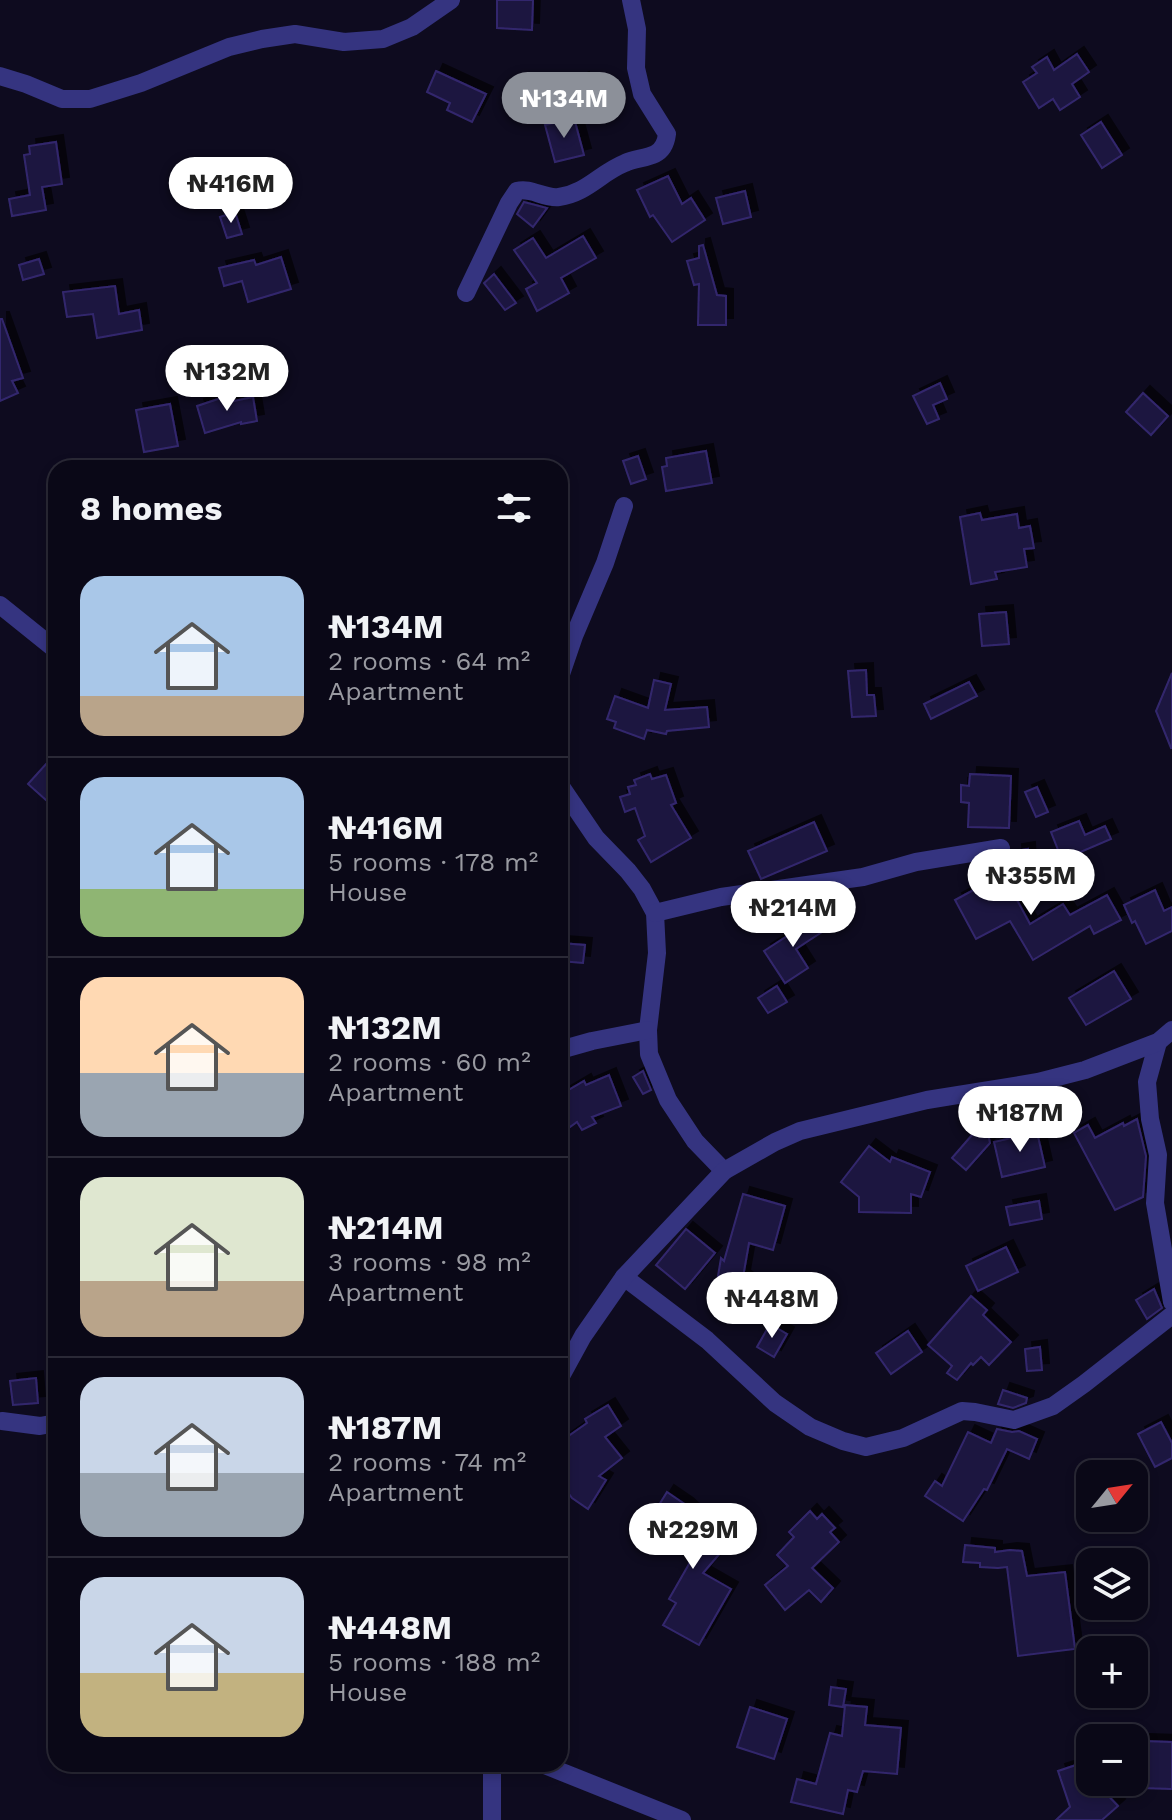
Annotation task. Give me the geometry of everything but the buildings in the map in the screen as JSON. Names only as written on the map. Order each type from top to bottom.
[{"type":"street","points":[[0,76],[62,99],[90,99],[141,83],[229,47],[262,39],[295,34],[344,42],[383,39],[412,27],[451,0]]},
{"type":"street","points":[[466,293],[517,191],[526,189],[555,198],[581,191],[622,164],[655,154],[666,144],[667,134],[642,94],[636,68],[637,29],[631,0]]},
{"type":"street","points":[[568,654],[624,506]]},
{"type":"street","points":[[0,605],[48,644]]},
{"type":"street","points":[[568,797],[596,838],[642,889],[655,913],[657,953],[648,1030],[649,1054],[668,1100],[695,1141],[724,1171]]},
{"type":"street","points":[[655,913],[721,897],[863,877],[916,862],[1001,848]]},
{"type":"street","points":[[568,1048],[648,1030]]},
{"type":"street","points":[[568,1363],[624,1277],[724,1171],[775,1142],[800,1131],[927,1100],[1038,1082],[1085,1070],[1165,1036]]},
{"type":"street","points":[[1165,1036],[1147,1082],[1150,1119],[1158,1155],[1155,1203],[1172,1302]]},
{"type":"street","points":[[624,1277],[707,1340],[775,1403],[810,1427],[866,1447],[903,1438],[962,1411],[1014,1420],[1053,1406],[1172,1315]]},
{"type":"street","points":[[1,1418],[40,1426],[48,1424]]},
{"type":"street","points":[[492,1772],[492,1820]]},
{"type":"street","points":[[562,1772],[682,1820]]}]
